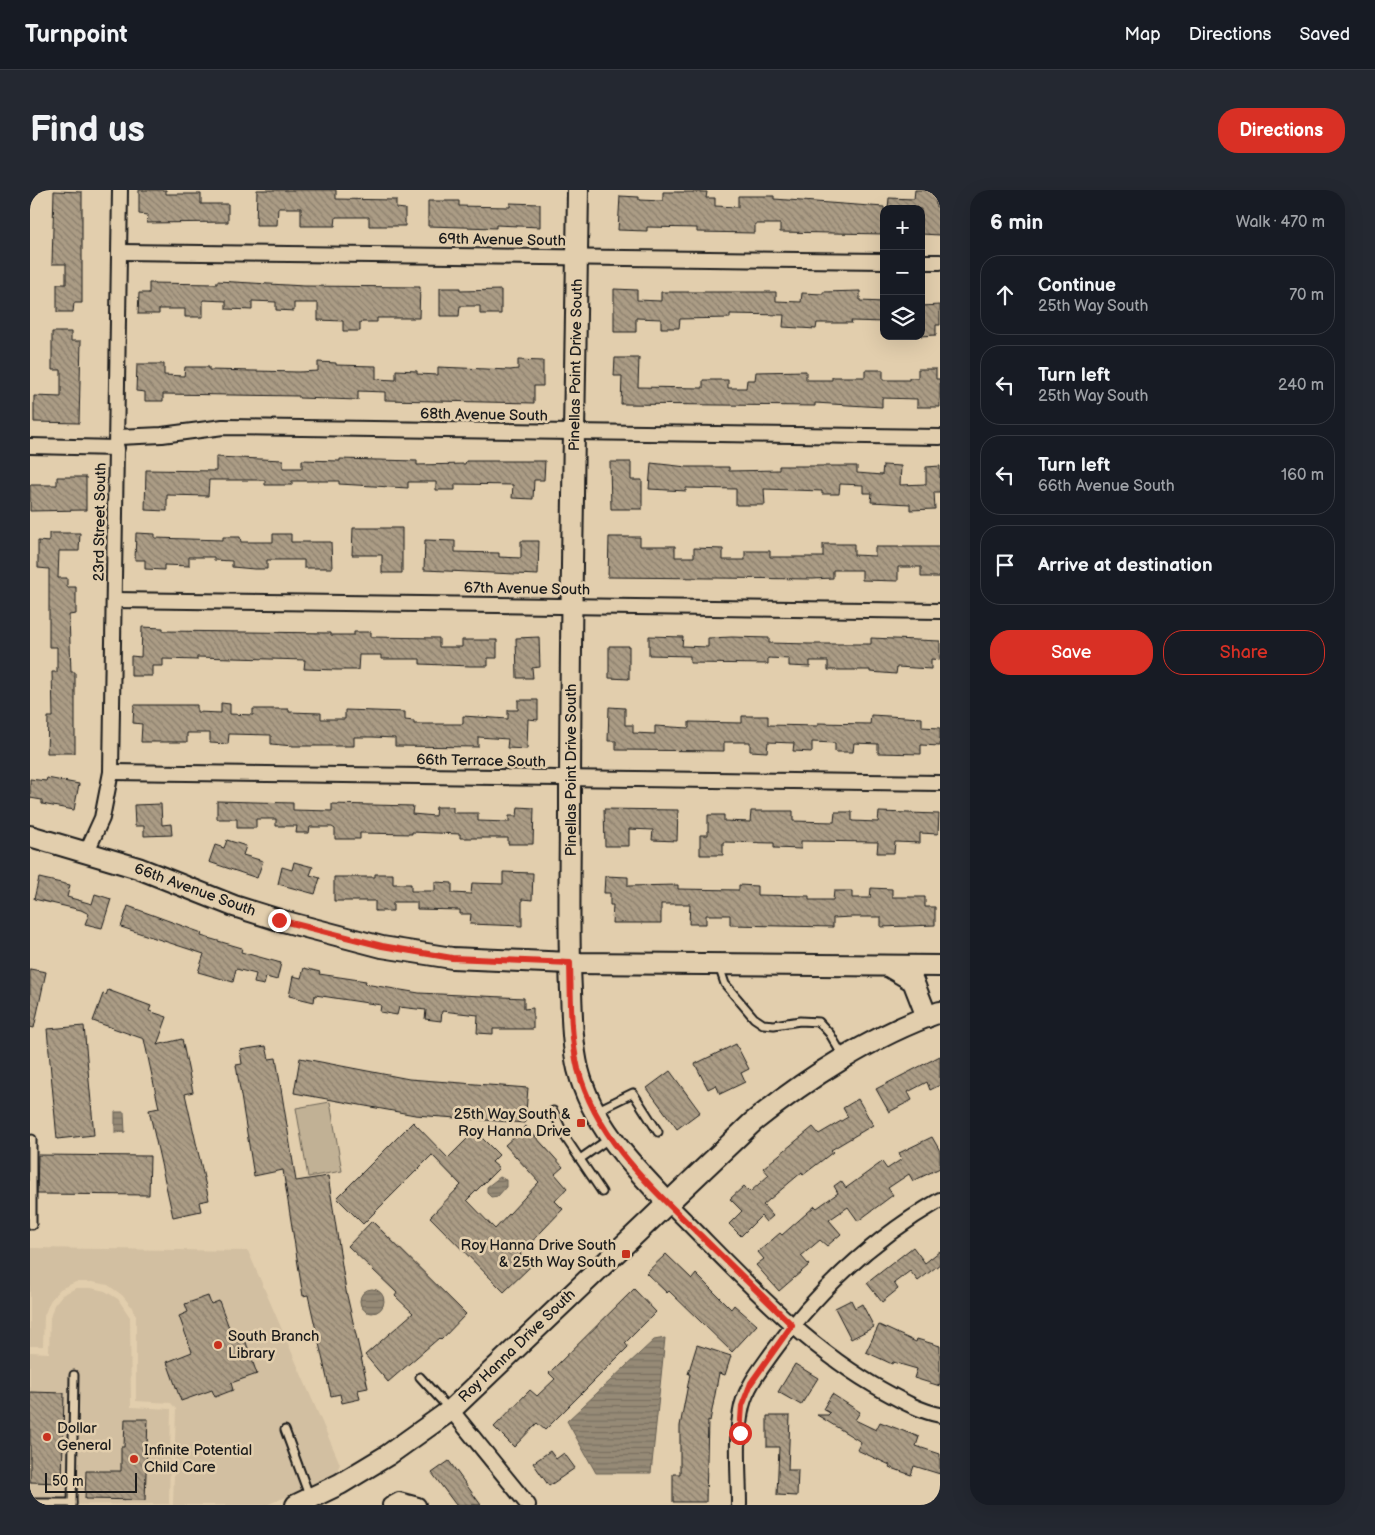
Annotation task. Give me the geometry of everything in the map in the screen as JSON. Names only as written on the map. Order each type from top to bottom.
[{"type":"street","name":"23rd Street South","points":[[86,851],[102,818],[111,772],[120,190]]},
{"type":"street","name":"Pinellas Point Drive South","points":[[578,190],[570,778],[570,963],[573,1042],[579,1070],[596,1111],[610,1138],[619,1151],[666,1202]]},
{"type":"street","name":"69th Avenue South","points":[[120,252],[880,261]]},
{"type":"street","points":[[925,262],[940,262]]},
{"type":"street","name":"68th Avenue South","points":[[30,446],[117,442],[223,427],[940,437]]},
{"type":"street","name":"67th Avenue South","points":[[114,600],[940,611]]},
{"type":"street","name":"66th Terrace South","points":[[111,772],[940,783]]},
{"type":"street","name":"66th Avenue South","points":[[30,836],[86,851],[279,920],[374,945],[452,958],[570,963]]},
{"type":"street","points":[[570,963],[885,964],[940,966]]},
{"type":"street","points":[[885,964],[913,981],[933,1014]]},
{"type":"street","name":"Roy Hanna Drive South","points":[[303,1502],[388,1455],[450,1410],[666,1202],[753,1122],[795,1088],[844,1058],[933,1014]]},
{"type":"street","points":[[739,1505],[742,1406],[751,1383],[792,1325],[832,1282],[906,1220],[940,1200]]},
{"type":"street","points":[[666,1202],[792,1325],[824,1353],[853,1374],[927,1412],[940,1415]]},
{"type":"street","points":[[450,1410],[528,1505]]},
{"type":"street","points":[[390,1505],[399,1500],[418,1505]]},
{"type":"lane","points":[[718,964],[725,984],[754,1018],[763,1024],[774,1025],[800,1020],[819,1022],[830,1034],[844,1058]]},
{"type":"lane","points":[[596,1111],[633,1093],[658,1132]]},
{"type":"lane","points":[[554,1111],[565,1137],[602,1192]]},
{"type":"lane","points":[[580,1159],[610,1138]]},
{"type":"lane","points":[[32,1139],[32,1225]]},
{"type":"lane","points":[[30,1503],[72,1504],[74,1376]]},
{"type":"lane","points":[[420,1377],[450,1410]]},
{"type":"lane","points":[[285,1430],[303,1502]]},
{"type":"shaded area","points":[[330,1102],[342,1171],[308,1177],[296,1108]]},
{"type":"shaded area","points":[[115,1112],[124,1112],[125,1132],[115,1133]]},
{"type":"shaded area","points":[[500,1177],[506,1180],[506,1187],[498,1196],[491,1197],[487,1193],[487,1187]]},
{"type":"shaded area","points":[[30,1248],[248,1251],[340,1464],[334,1478],[266,1505],[173,1505],[176,1409],[171,1403],[136,1401],[136,1316],[131,1306],[122,1295],[108,1285],[76,1282],[60,1289],[50,1301],[44,1316],[43,1346],[30,1346]]},
{"type":"shaded area","points":[[76,1288],[91,1288],[105,1291],[118,1299],[130,1317],[131,1407],[171,1409],[169,1504],[30,1505],[30,1352],[49,1353],[50,1318],[54,1305],[62,1295]]},
{"type":"shaded area","points":[[372,1289],[381,1292],[384,1301],[381,1310],[372,1313],[363,1310],[360,1301],[363,1292]]},
{"type":"shaded area","points":[[665,1338],[651,1473],[596,1473],[567,1421],[654,1340]]},
{"type":"building","points":[[139,190],[166,190],[166,194],[201,194],[201,204],[228,204],[228,222],[147,223],[148,215],[139,214]]},
{"type":"building","points":[[257,190],[336,190],[336,199],[396,200],[396,208],[405,209],[405,226],[369,226],[369,217],[336,217],[335,226],[301,226],[301,208],[278,208],[277,225],[256,225]]},
{"type":"building","points":[[915,190],[936,190],[936,207],[940,207],[940,235],[925,234],[925,205],[888,205],[889,198],[914,199]]},
{"type":"building","points":[[54,191],[82,192],[82,303],[74,303],[73,312],[57,312],[57,284],[66,284],[66,264],[52,264]]},
{"type":"building","points":[[663,192],[707,192],[706,198],[715,198],[715,206],[738,207],[738,196],[774,196],[774,199],[880,207],[880,234],[780,232],[780,224],[755,224],[755,233],[697,232],[697,228],[647,227],[647,231],[618,230],[620,196],[639,197],[639,200],[663,201]]},
{"type":"building","points":[[428,201],[459,201],[459,206],[510,207],[510,203],[540,204],[540,227],[496,225],[496,228],[428,226]]},
{"type":"building","points":[[217,281],[304,286],[420,287],[419,318],[377,318],[377,322],[360,322],[360,331],[343,331],[343,321],[318,320],[318,303],[294,303],[294,311],[276,310],[276,302],[252,301],[252,310],[226,309],[226,301],[203,300],[203,317],[185,317],[185,309],[159,309],[159,314],[138,314],[139,293],[149,293],[149,283],[217,284]]},
{"type":"building","points":[[440,288],[460,288],[460,291],[501,290],[501,314],[480,314],[480,306],[460,306],[459,316],[440,316]]},
{"type":"building","points":[[614,289],[637,290],[637,300],[661,301],[661,292],[776,292],[776,301],[801,302],[802,293],[823,294],[823,292],[860,291],[860,301],[880,302],[880,322],[817,323],[816,329],[783,327],[784,315],[730,314],[730,318],[680,319],[679,328],[661,328],[661,319],[636,318],[636,332],[614,332]]},
{"type":"building","points":[[940,305],[940,325],[936,325],[936,335],[925,336],[925,306]]},
{"type":"building","points":[[52,332],[71,332],[71,341],[81,341],[79,423],[34,422],[34,396],[61,397],[61,370],[52,370]]},
{"type":"building","points":[[615,358],[639,358],[638,387],[703,388],[703,380],[728,380],[728,388],[746,388],[747,380],[755,380],[756,372],[806,371],[806,380],[832,380],[832,377],[865,377],[865,370],[883,370],[883,380],[909,380],[909,378],[918,378],[918,369],[936,369],[936,379],[940,379],[940,407],[917,407],[917,399],[882,398],[882,407],[815,403],[815,406],[621,404],[622,376],[614,376]]},
{"type":"building","points":[[518,360],[543,361],[543,386],[534,386],[534,403],[385,400],[385,392],[358,391],[358,400],[299,398],[299,396],[163,394],[163,401],[145,401],[145,392],[136,391],[137,364],[164,364],[164,375],[184,376],[185,367],[209,367],[209,370],[299,372],[318,371],[318,362],[336,363],[336,365],[376,366],[376,379],[396,380],[396,370],[438,375],[438,367],[510,370],[518,369]]},
{"type":"building","points":[[216,457],[283,460],[283,468],[302,468],[302,460],[417,461],[417,465],[465,464],[466,461],[545,461],[544,480],[534,480],[533,499],[512,498],[513,485],[455,484],[455,490],[436,490],[436,482],[408,482],[408,488],[339,484],[339,481],[292,481],[292,485],[265,485],[265,480],[209,480],[208,496],[167,495],[167,511],[145,510],[146,470],[216,471]]},
{"type":"building","points":[[610,462],[631,462],[631,480],[642,480],[642,509],[611,509]]},
{"type":"building","points":[[651,463],[687,467],[729,467],[729,471],[779,470],[779,466],[857,466],[857,473],[882,475],[883,465],[901,466],[900,485],[926,484],[926,467],[940,466],[940,492],[934,492],[935,509],[910,510],[910,504],[871,502],[872,493],[863,493],[863,485],[840,484],[839,494],[822,494],[822,491],[764,489],[765,505],[736,505],[736,489],[686,488],[686,491],[649,489]]},
{"type":"building","points":[[57,477],[86,477],[86,510],[30,511],[30,485],[57,485]]},
{"type":"building","points":[[353,528],[402,528],[402,573],[382,573],[382,555],[352,555]]},
{"type":"building","points":[[49,533],[80,533],[79,551],[59,551],[58,578],[67,578],[67,587],[76,587],[76,614],[69,615],[71,672],[75,672],[75,753],[47,753],[48,717],[53,717],[52,672],[57,672],[57,647],[49,647],[49,569],[38,568],[38,541],[49,542]]},
{"type":"building","points":[[136,533],[155,534],[155,538],[223,540],[223,537],[240,537],[241,542],[273,542],[273,534],[291,534],[291,542],[331,542],[332,568],[304,568],[304,560],[267,560],[267,569],[254,569],[232,567],[232,561],[214,560],[214,557],[189,557],[189,566],[164,565],[164,570],[145,569],[145,560],[135,560]]},
{"type":"building","points":[[609,537],[640,537],[640,546],[675,546],[675,557],[694,557],[694,548],[723,549],[723,560],[745,560],[745,551],[770,551],[770,557],[823,557],[823,544],[854,544],[854,555],[875,556],[875,547],[940,547],[940,577],[921,577],[921,567],[898,567],[898,581],[862,580],[862,570],[833,570],[833,578],[813,579],[608,577]]},
{"type":"building","points":[[425,540],[455,541],[455,552],[499,553],[499,557],[521,558],[521,541],[539,541],[538,575],[424,570]]},
{"type":"building","points":[[142,627],[163,628],[163,631],[331,633],[331,635],[354,635],[354,632],[371,632],[371,637],[439,638],[439,647],[462,647],[462,640],[497,640],[497,658],[488,658],[488,666],[470,666],[420,664],[420,659],[381,659],[381,655],[359,655],[358,670],[337,670],[304,669],[305,660],[197,657],[197,660],[163,659],[163,666],[152,666],[152,676],[131,676],[131,656],[141,657]]},
{"type":"building","points":[[649,636],[683,637],[682,646],[708,647],[708,638],[732,637],[769,638],[769,643],[810,644],[871,644],[871,638],[940,641],[940,660],[931,659],[931,669],[897,667],[896,674],[870,672],[870,670],[828,670],[828,661],[810,661],[810,667],[789,666],[789,659],[768,658],[768,664],[690,663],[690,656],[649,655]]},
{"type":"building","points":[[539,637],[540,667],[532,668],[533,678],[517,678],[516,638]]},
{"type":"building","points":[[609,646],[629,646],[629,679],[609,678]]},
{"type":"building","points":[[518,700],[538,700],[538,720],[528,719],[527,749],[507,748],[508,739],[478,737],[478,747],[395,746],[395,738],[372,737],[354,737],[354,746],[293,746],[271,744],[271,735],[229,734],[228,744],[210,743],[210,733],[187,733],[187,742],[141,742],[142,724],[133,723],[134,705],[197,705],[197,712],[221,713],[221,703],[230,704],[230,714],[253,715],[253,709],[289,709],[289,712],[321,713],[321,719],[345,719],[345,710],[405,712],[405,720],[414,721],[414,724],[463,724],[463,716],[508,719],[508,710],[518,710]]},
{"type":"building","points":[[609,707],[625,708],[625,725],[633,725],[633,733],[655,734],[655,726],[689,728],[689,722],[742,723],[742,716],[768,716],[768,725],[818,726],[818,723],[870,724],[871,715],[922,718],[922,727],[940,728],[940,746],[921,745],[921,754],[878,753],[878,744],[854,743],[853,752],[835,752],[835,743],[812,742],[812,752],[793,751],[794,743],[768,742],[767,752],[750,751],[750,742],[724,742],[724,751],[616,750],[616,741],[608,741]]},
{"type":"building","points":[[47,778],[79,784],[74,810],[42,804],[42,800],[30,798],[30,779],[46,781]]},
{"type":"building","points":[[217,801],[293,803],[293,810],[332,811],[332,804],[413,806],[412,814],[435,816],[436,807],[453,807],[453,813],[478,813],[478,821],[509,822],[509,816],[517,816],[518,807],[534,808],[533,844],[508,844],[508,838],[460,838],[460,834],[412,832],[412,834],[360,833],[360,839],[335,839],[335,829],[332,827],[310,827],[309,833],[296,833],[297,826],[276,826],[276,819],[256,819],[256,828],[237,828],[237,819],[217,819]]},
{"type":"building","points":[[161,804],[162,825],[171,824],[172,835],[144,836],[144,826],[135,826],[134,805]]},
{"type":"building","points":[[604,809],[678,810],[677,841],[652,840],[653,830],[629,829],[629,846],[605,846]]},
{"type":"building","points":[[751,811],[793,811],[793,821],[834,822],[835,812],[852,812],[852,821],[878,822],[879,812],[939,814],[938,834],[920,833],[920,843],[895,842],[894,853],[877,853],[878,842],[801,841],[801,849],[774,848],[774,843],[723,842],[723,855],[700,855],[700,835],[708,835],[708,815],[724,815],[724,821],[750,822]]},
{"type":"building","points":[[227,840],[246,846],[243,855],[263,861],[257,878],[209,862],[215,845],[224,848]]},
{"type":"building","points":[[294,862],[313,867],[310,875],[320,878],[315,894],[278,884],[282,867],[292,870]]},
{"type":"building","points":[[503,872],[533,873],[532,900],[522,899],[522,926],[470,924],[471,914],[460,914],[460,910],[417,909],[417,902],[393,902],[393,911],[375,911],[375,901],[334,901],[334,877],[375,877],[375,874],[393,874],[393,884],[411,884],[411,891],[435,891],[435,882],[452,883],[452,893],[471,894],[472,883],[503,884]]},
{"type":"building","points":[[605,876],[628,877],[628,886],[678,885],[678,889],[739,890],[739,885],[757,886],[757,895],[809,896],[809,900],[833,900],[834,891],[852,891],[852,898],[870,898],[871,888],[892,889],[892,897],[925,897],[925,907],[935,907],[935,925],[881,927],[881,917],[852,917],[833,918],[833,927],[730,925],[730,915],[706,915],[706,924],[689,924],[690,904],[661,904],[661,923],[612,923],[613,905],[610,905],[610,893],[604,893]]},
{"type":"building","points":[[39,878],[70,885],[67,897],[92,904],[95,894],[111,899],[102,928],[85,924],[89,914],[81,910],[34,899]]},
{"type":"building","points":[[128,906],[202,933],[201,936],[242,948],[241,952],[281,963],[277,980],[266,977],[264,985],[254,983],[256,974],[236,969],[233,982],[198,972],[204,954],[121,927]]},
{"type":"building","points":[[304,968],[320,972],[319,974],[366,981],[365,984],[419,993],[524,998],[524,1009],[533,1008],[533,1029],[493,1029],[493,1034],[477,1033],[478,1015],[442,1011],[441,1021],[425,1019],[426,1010],[399,1007],[397,1015],[380,1012],[381,1005],[315,995],[314,1002],[289,996],[293,976],[301,978]]},
{"type":"building","points":[[30,969],[46,972],[34,1028],[30,1027]]},
{"type":"building","points":[[108,990],[151,1006],[149,1011],[167,1017],[157,1045],[182,1039],[193,1092],[185,1094],[209,1200],[199,1202],[201,1211],[173,1217],[149,1110],[159,1108],[144,1039],[93,1021],[103,994],[106,995]]},
{"type":"building","points":[[84,1026],[94,1135],[57,1139],[47,1029]]},
{"type":"building","points":[[736,1044],[749,1069],[741,1073],[745,1082],[720,1094],[716,1085],[708,1089],[695,1064]]},
{"type":"building","points":[[266,1046],[269,1059],[276,1058],[296,1181],[328,1176],[346,1291],[368,1388],[358,1390],[360,1399],[342,1403],[340,1394],[331,1396],[308,1295],[303,1296],[283,1170],[254,1176],[236,1065],[242,1064],[240,1050]]},
{"type":"building","points":[[940,1056],[940,1085],[930,1090],[927,1082],[908,1092],[912,1100],[889,1112],[876,1089]]},
{"type":"building","points":[[300,1058],[409,1079],[528,1088],[525,1123],[415,1115],[294,1093]]},
{"type":"building","points":[[670,1071],[700,1112],[677,1129],[647,1088]]},
{"type":"building","points":[[858,1099],[873,1125],[831,1150],[833,1152],[803,1175],[802,1172],[763,1205],[773,1216],[766,1222],[761,1216],[741,1236],[729,1224],[742,1211],[730,1199],[744,1186],[750,1192],[769,1175],[763,1168],[813,1127],[819,1134],[848,1117],[843,1108]]},
{"type":"building","points":[[413,1122],[448,1158],[475,1131],[499,1155],[492,1162],[499,1168],[467,1200],[495,1229],[539,1182],[505,1145],[526,1126],[563,1167],[555,1174],[567,1188],[555,1201],[563,1209],[520,1254],[532,1265],[504,1292],[430,1217],[461,1185],[432,1155],[363,1224],[337,1198]]},
{"type":"building","points":[[932,1137],[940,1151],[940,1168],[913,1181],[909,1174],[888,1188],[893,1195],[858,1221],[848,1207],[829,1220],[841,1234],[827,1246],[820,1240],[801,1256],[809,1265],[779,1291],[756,1265],[764,1259],[758,1252],[780,1233],[782,1235],[815,1206],[817,1208],[838,1193],[834,1186],[841,1181],[846,1188],[882,1162],[887,1169],[902,1159],[899,1153]]},
{"type":"building","points":[[38,1155],[150,1156],[149,1195],[37,1194]]},
{"type":"building","points":[[372,1221],[466,1314],[441,1340],[439,1338],[388,1382],[365,1355],[413,1313],[395,1296],[397,1293],[348,1246]]},
{"type":"building","points":[[913,1247],[925,1263],[940,1251],[940,1264],[918,1281],[910,1271],[894,1283],[898,1289],[882,1302],[867,1283]]},
{"type":"building","points":[[666,1254],[692,1279],[696,1274],[731,1309],[734,1305],[757,1325],[732,1352],[669,1291],[667,1293],[646,1273]]},
{"type":"building","points":[[634,1289],[656,1312],[625,1343],[628,1347],[545,1430],[537,1423],[514,1447],[494,1427],[530,1390],[537,1396],[555,1379],[549,1373]]},
{"type":"building","name":"South Branch Library","points":[[208,1296],[211,1304],[219,1301],[233,1338],[243,1334],[257,1374],[231,1383],[233,1390],[215,1397],[212,1390],[181,1401],[167,1362],[192,1352],[179,1316],[188,1312],[185,1304]]},
{"type":"building","points":[[851,1300],[855,1308],[862,1304],[874,1327],[851,1339],[835,1308]]},
{"type":"building","points":[[879,1325],[916,1342],[917,1339],[940,1346],[940,1386],[914,1378],[917,1369],[893,1362],[892,1364],[866,1352]]},
{"type":"building","points":[[697,1345],[731,1356],[725,1375],[719,1373],[710,1421],[708,1420],[706,1502],[673,1502],[673,1474],[680,1474],[680,1426],[690,1374],[688,1374]]},
{"type":"building","points":[[795,1364],[818,1378],[801,1405],[778,1392]]},
{"type":"building","name":"Dollar General","points":[[30,1392],[64,1393],[62,1483],[30,1482]]},
{"type":"building","points":[[832,1394],[860,1412],[855,1420],[876,1430],[880,1422],[919,1437],[916,1446],[940,1454],[940,1474],[914,1466],[911,1475],[889,1467],[890,1465],[857,1450],[861,1442],[817,1415],[828,1415],[830,1413],[823,1409]]},
{"type":"building","points":[[767,1416],[790,1416],[788,1470],[798,1470],[797,1496],[777,1495],[779,1447],[767,1447]]},
{"type":"building","name":"Infinite Potential Child Care","points":[[125,1419],[148,1419],[145,1500],[85,1499],[86,1471],[121,1471],[121,1447],[124,1447]]},
{"type":"building","points":[[550,1451],[556,1459],[564,1453],[575,1468],[549,1486],[533,1463]]},
{"type":"building","points":[[449,1461],[481,1505],[456,1505],[432,1473]]},
{"type":"place","name":"25th Way South & Roy Hanna Drive","points":[[581,1123]]},
{"type":"place","name":"Roy Hanna Drive South & 25th Way South","points":[[626,1254]]},
{"type":"place","name":"South Branch Library","points":[[218,1345]]},
{"type":"place","name":"Dollar General","points":[[47,1437]]},
{"type":"place","name":"Infinite Potential Child Care","points":[[134,1459]]},
{"type":"route","points":[[279,920],[382,946],[452,958],[570,963],[573,1042],[579,1070],[593,1106],[610,1138],[619,1151],[666,1202],[792,1325],[751,1383],[742,1406],[740,1433]]}]
